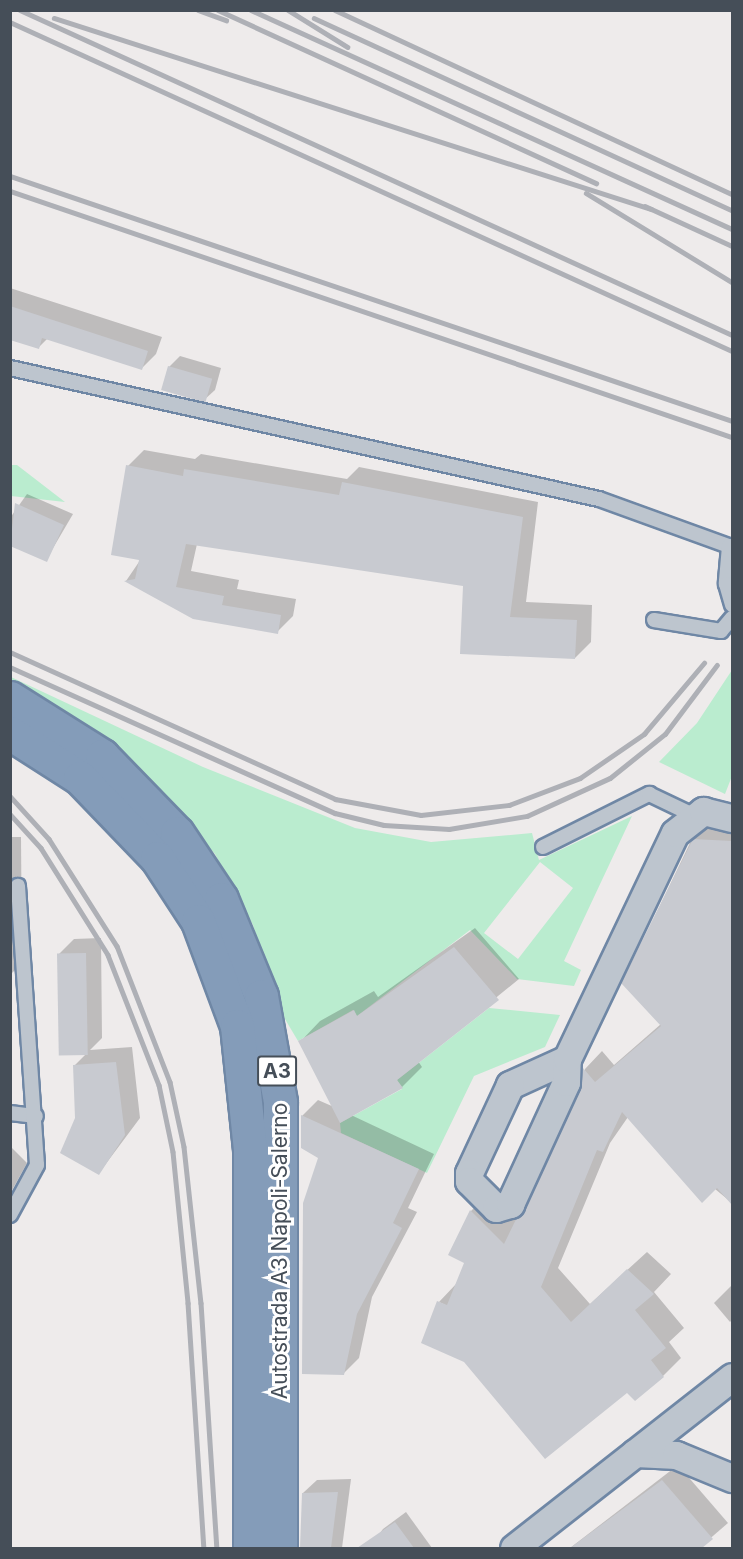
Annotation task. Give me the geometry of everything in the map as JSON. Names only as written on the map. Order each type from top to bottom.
[{"type":"highway","name":"Autostrada A3 Napoli-Salerno","points":[[10,698],[102,756],[177,833],[221,899],[261,996],[280,1102],[280,1548]]},
{"type":"highway","name":"Autostrada A3 Napoli-Salerno","points":[[10,733],[80,778],[142,840],[198,921],[227,990],[249,1099],[250,1548]]},
{"type":"street","points":[[567,1059],[510,1085],[469,1173],[469,1181],[496,1208],[510,1203],[566,1082],[567,1059],[675,833],[693,815],[731,812]]},
{"type":"street","points":[[514,1548],[732,1377]]},
{"type":"street","points":[[635,1454],[676,1455],[732,1478]]},
{"type":"lane","points":[[10,368],[599,499],[729,546],[726,584],[732,605]]},
{"type":"lane","points":[[654,620],[721,632],[732,618]]},
{"type":"lane","points":[[543,847],[649,794],[693,815]]},
{"type":"lane","points":[[10,1215],[37,1165],[36,1116],[18,886]]},
{"type":"lane","points":[[10,1113],[36,1116]]},
{"type":"green space","points":[[11,465],[17,465],[65,502],[11,496]]},
{"type":"green space","points":[[732,670],[732,776],[725,794],[659,762],[697,723]]},
{"type":"green space","points":[[11,677],[203,767],[355,828],[431,842],[532,833],[539,860],[632,816],[564,961],[581,970],[574,986],[517,979],[470,930],[357,1016],[353,1010],[298,1041],[279,1009],[253,925],[215,854],[120,753],[62,710],[11,683]],"holes":[[[540,862],[573,888],[518,959],[484,933]]]},
{"type":"green space","points":[[489,1008],[560,1015],[545,1047],[474,1076],[427,1173],[341,1133],[340,1123],[402,1089],[397,1080]]},
{"type":"building","points":[[10,306],[148,351],[142,370],[42,338],[39,349],[10,340]]},
{"type":"building","points":[[168,366],[212,379],[205,403],[161,390]]},
{"type":"building","points":[[126,465],[183,476],[184,469],[339,495],[342,482],[523,517],[510,617],[577,620],[575,659],[460,654],[463,586],[186,544],[176,587],[224,596],[222,605],[281,615],[278,634],[193,619],[124,581],[135,579],[139,560],[111,555]]},
{"type":"building","points":[[15,503],[64,525],[47,562],[10,546]]},
{"type":"building","points":[[693,839],[732,841],[732,1205],[717,1188],[702,1203],[622,1112],[603,1152],[597,1150],[541,1287],[571,1322],[627,1269],[654,1294],[635,1310],[666,1348],[651,1360],[664,1377],[635,1401],[627,1393],[545,1459],[464,1362],[421,1343],[437,1301],[447,1305],[464,1263],[448,1255],[470,1210],[504,1244],[580,1089],[583,1068],[595,1082],[661,1026],[621,983]]},
{"type":"building","points":[[454,947],[499,1000],[397,1080],[403,1088],[340,1123],[298,1041],[354,1010],[357,1016]]},
{"type":"building","points":[[86,953],[88,1055],[59,1055],[57,954]]},
{"type":"building","points":[[116,1062],[125,1135],[99,1175],[60,1153],[75,1118],[73,1065]]},
{"type":"building","points":[[301,1115],[419,1169],[393,1223],[402,1228],[357,1314],[344,1375],[302,1374],[303,1203],[318,1158],[301,1148]]},
{"type":"building","points":[[662,1480],[713,1539],[702,1548],[570,1548]]},
{"type":"building","points":[[338,1492],[331,1548],[300,1548],[302,1493]]},
{"type":"building","points":[[395,1522],[414,1548],[357,1548]]},
{"type":"railway","points":[[20,10],[732,335]]},
{"type":"railway","points":[[198,10],[226,20]]},
{"type":"railway","points":[[218,10],[596,183]]},
{"type":"railway","points":[[251,10],[732,229]]},
{"type":"railway","points":[[288,10],[348,47]]},
{"type":"railway","points":[[335,10],[732,194]]},
{"type":"railway","points":[[54,18],[651,209]]},
{"type":"railway","points":[[314,18],[732,210]]},
{"type":"railway","points":[[10,22],[732,351]]},
{"type":"railway","points":[[10,176],[732,421]]},
{"type":"railway","points":[[10,191],[732,437]]},
{"type":"railway","points":[[586,193],[732,282]]},
{"type":"railway","points":[[645,206],[732,246]]},
{"type":"railway","points":[[10,652],[335,799],[421,815],[509,805],[580,778],[644,734],[704,663]]},
{"type":"railway","points":[[10,667],[335,813],[384,825],[449,829],[527,816],[610,778],[665,734],[717,665]]},
{"type":"railway","points":[[10,796],[49,839],[117,946],[170,1082],[184,1147],[201,1303],[217,1548]]},
{"type":"railway","points":[[10,814],[41,848],[108,955],[159,1085],[173,1152],[188,1303],[204,1548]]}]
